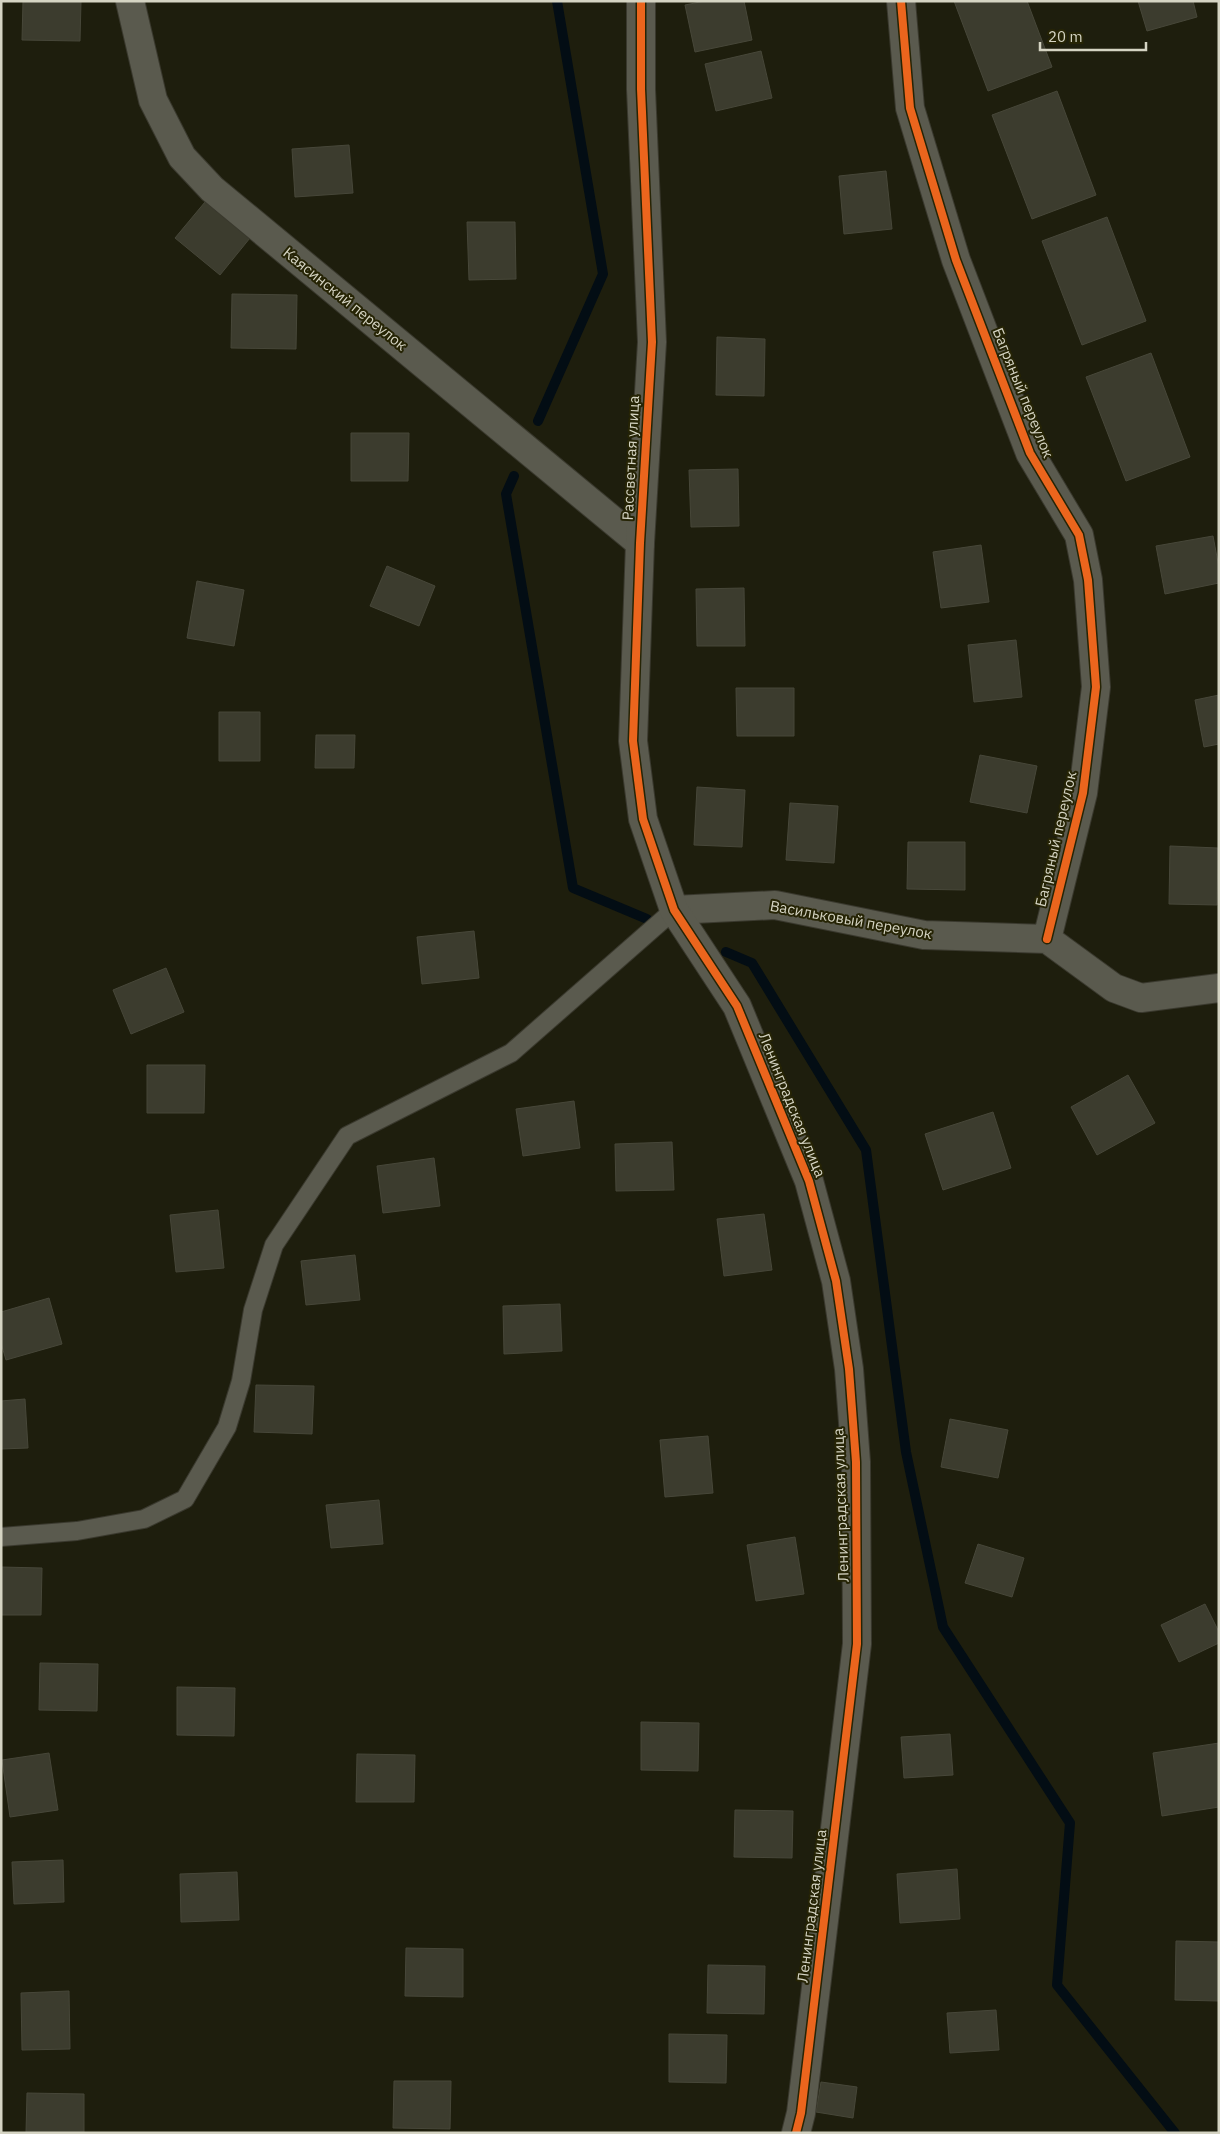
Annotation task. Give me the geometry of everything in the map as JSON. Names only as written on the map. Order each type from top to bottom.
[{"type":"street","name":"Каясинский переулок","points":[[130,1],[153,100],[182,158],[212,189],[640,543]]},
{"type":"street","name":"Рассветная улица","points":[[641,1],[641,89],[652,342],[640,543],[633,741],[643,819],[674,910]]},
{"type":"street","name":"Багряный переулок","points":[[901,1],[910,108],[956,260],[1030,453],[1079,535],[1088,580],[1096,688],[1083,793],[1047,939]]},
{"type":"street","name":"Васильковый переулок","points":[[674,910],[775,905],[924,935],[1047,939]]},
{"type":"street","name":"Ленинградская улица","points":[[674,910],[737,1006],[809,1181],[836,1281],[849,1369],[856,1462],[857,1644],[802,2104],[796,2133]]},
{"type":"street","points":[[1047,939],[1114,988],[1142,998],[1219,988]]},
{"type":"lane","points":[[1,1537],[77,1531],[144,1519],[185,1499],[227,1427],[241,1381],[253,1310],[274,1245],[347,1136],[511,1054],[674,910]]},
{"type":"building","points":[[23,1],[81,1],[80,41],[22,40]]},
{"type":"building","points":[[705,1],[744,1],[752,40],[695,52],[685,5]]},
{"type":"building","points":[[954,1],[1027,1],[1052,67],[988,91]]},
{"type":"building","points":[[1138,1],[1193,1],[1197,17],[1147,31]]},
{"type":"building","points":[[761,51],[772,98],[716,111],[705,64]]},
{"type":"building","points":[[1057,91],[1096,195],[1032,219],[992,115]]},
{"type":"building","points":[[349,145],[353,193],[295,197],[292,149]]},
{"type":"building","points":[[886,171],[892,229],[844,234],[839,176]]},
{"type":"building","points":[[205,202],[250,238],[220,275],[175,238]]},
{"type":"building","points":[[1107,217],[1146,321],[1082,345],[1042,241]]},
{"type":"building","points":[[467,222],[515,222],[516,279],[469,280]]},
{"type":"building","points":[[232,294],[297,295],[296,349],[231,348]]},
{"type":"building","points":[[717,337],[765,339],[764,396],[716,395]]},
{"type":"building","points":[[1151,353],[1190,457],[1126,481],[1086,377]]},
{"type":"building","points":[[351,433],[409,433],[408,481],[351,481]]},
{"type":"building","points":[[738,469],[739,526],[691,527],[689,470]]},
{"type":"building","points":[[1213,536],[1219,568],[1219,583],[1165,594],[1156,546]]},
{"type":"building","points":[[981,545],[989,602],[941,608],[933,552]]},
{"type":"building","points":[[387,566],[435,586],[419,626],[370,606]]},
{"type":"building","points":[[197,581],[244,590],[234,646],[187,638]]},
{"type":"building","points":[[744,588],[745,646],[697,646],[696,589]]},
{"type":"building","points":[[1016,640],[1022,697],[974,702],[968,645]]},
{"type":"building","points":[[736,688],[794,688],[794,736],[737,736]]},
{"type":"building","points":[[1219,695],[1219,744],[1204,747],[1195,700]]},
{"type":"building","points":[[219,712],[260,712],[260,761],[219,761]]},
{"type":"building","points":[[316,735],[355,735],[354,768],[315,768]]},
{"type":"building","points":[[980,755],[1037,766],[1027,813],[970,802]]},
{"type":"building","points":[[697,787],[745,790],[742,847],[694,845]]},
{"type":"building","points":[[790,803],[838,806],[834,863],[786,860]]},
{"type":"building","points":[[908,842],[965,842],[965,890],[907,889]]},
{"type":"building","points":[[1170,846],[1218,848],[1217,905],[1169,904]]},
{"type":"building","points":[[474,931],[479,978],[422,984],[417,937]]},
{"type":"building","points":[[166,968],[184,1012],[131,1034],[113,990]]},
{"type":"building","points":[[147,1065],[205,1065],[204,1113],[147,1113]]},
{"type":"building","points":[[1128,1075],[1155,1123],[1097,1155],[1071,1107]]},
{"type":"building","points":[[574,1101],[580,1148],[523,1156],[516,1109]]},
{"type":"building","points":[[993,1112],[1011,1168],[943,1190],[925,1134]]},
{"type":"building","points":[[672,1142],[674,1190],[616,1191],[615,1144]]},
{"type":"building","points":[[434,1158],[440,1206],[383,1213],[377,1166]]},
{"type":"building","points":[[218,1210],[224,1268],[176,1272],[170,1215]]},
{"type":"building","points":[[764,1214],[772,1270],[724,1276],[717,1219]]},
{"type":"building","points":[[355,1255],[360,1300],[306,1305],[301,1261]]},
{"type":"building","points":[[49,1298],[62,1344],[6,1360],[1,1343],[1,1312]]},
{"type":"building","points":[[560,1304],[562,1351],[504,1354],[503,1306]]},
{"type":"building","points":[[256,1385],[314,1386],[312,1434],[254,1432]]},
{"type":"building","points":[[25,1399],[28,1448],[1,1449],[1,1401]]},
{"type":"building","points":[[950,1419],[1008,1430],[998,1478],[941,1467]]},
{"type":"building","points":[[708,1436],[713,1493],[665,1497],[660,1440]]},
{"type":"building","points":[[379,1500],[383,1544],[331,1548],[326,1505]]},
{"type":"building","points":[[795,1537],[804,1594],[756,1601],[747,1545]]},
{"type":"building","points":[[978,1544],[1024,1558],[1012,1597],[965,1583]]},
{"type":"building","points":[[1,1567],[42,1568],[41,1615],[1,1615]]},
{"type":"building","points":[[1205,1604],[1219,1632],[1219,1643],[1179,1662],[1161,1625]]},
{"type":"building","points":[[40,1663],[98,1664],[97,1711],[39,1710]]},
{"type":"building","points":[[177,1687],[235,1688],[234,1736],[177,1735]]},
{"type":"building","points":[[641,1722],[699,1723],[698,1771],[641,1770]]},
{"type":"building","points":[[950,1734],[953,1775],[904,1778],[901,1737]]},
{"type":"building","points":[[1219,1743],[1219,1807],[1162,1816],[1153,1753]]},
{"type":"building","points":[[49,1753],[58,1810],[10,1817],[2,1760]]},
{"type":"building","points":[[357,1754],[415,1755],[414,1802],[356,1802]]},
{"type":"building","points":[[735,1810],[793,1811],[792,1858],[734,1857]]},
{"type":"building","points":[[63,1860],[64,1902],[14,1904],[12,1862]]},
{"type":"building","points":[[957,1869],[960,1919],[900,1923],[897,1874]]},
{"type":"building","points":[[237,1872],[239,1920],[181,1922],[180,1874]]},
{"type":"building","points":[[1176,1941],[1219,1942],[1219,2001],[1175,2000]]},
{"type":"building","points":[[406,1948],[463,1949],[463,1997],[405,1996]]},
{"type":"building","points":[[708,1965],[765,1966],[764,2014],[707,2013]]},
{"type":"building","points":[[69,1991],[70,2049],[22,2050],[21,1993]]},
{"type":"building","points":[[996,2010],[999,2050],[950,2053],[947,2013]]},
{"type":"building","points":[[669,2034],[727,2035],[726,2083],[669,2082]]},
{"type":"building","points":[[394,2081],[451,2081],[450,2129],[393,2128]]},
{"type":"building","points":[[821,2082],[857,2087],[853,2118],[816,2112]]},
{"type":"building","points":[[27,2093],[84,2094],[84,2133],[26,2133]]},
{"type":"waterway","points":[[538,421],[603,274],[557,1]]},
{"type":"waterway","points":[[514,476],[506,494],[573,888],[647,919]]},
{"type":"waterway","points":[[726,952],[752,963],[866,1150],[906,1452],[943,1627],[1070,1823],[1057,1985],[1175,2133]]},
{"type":"cycle path","points":[[641,1],[641,89],[652,342],[640,543],[633,741],[643,819],[674,910],[737,1006],[809,1181],[836,1281],[849,1369],[856,1462],[857,1644],[801,2113],[796,2133]]},
{"type":"cycle path","points":[[901,1],[910,108],[956,260],[1030,453],[1079,535],[1088,580],[1096,687],[1083,793],[1047,939]]}]
